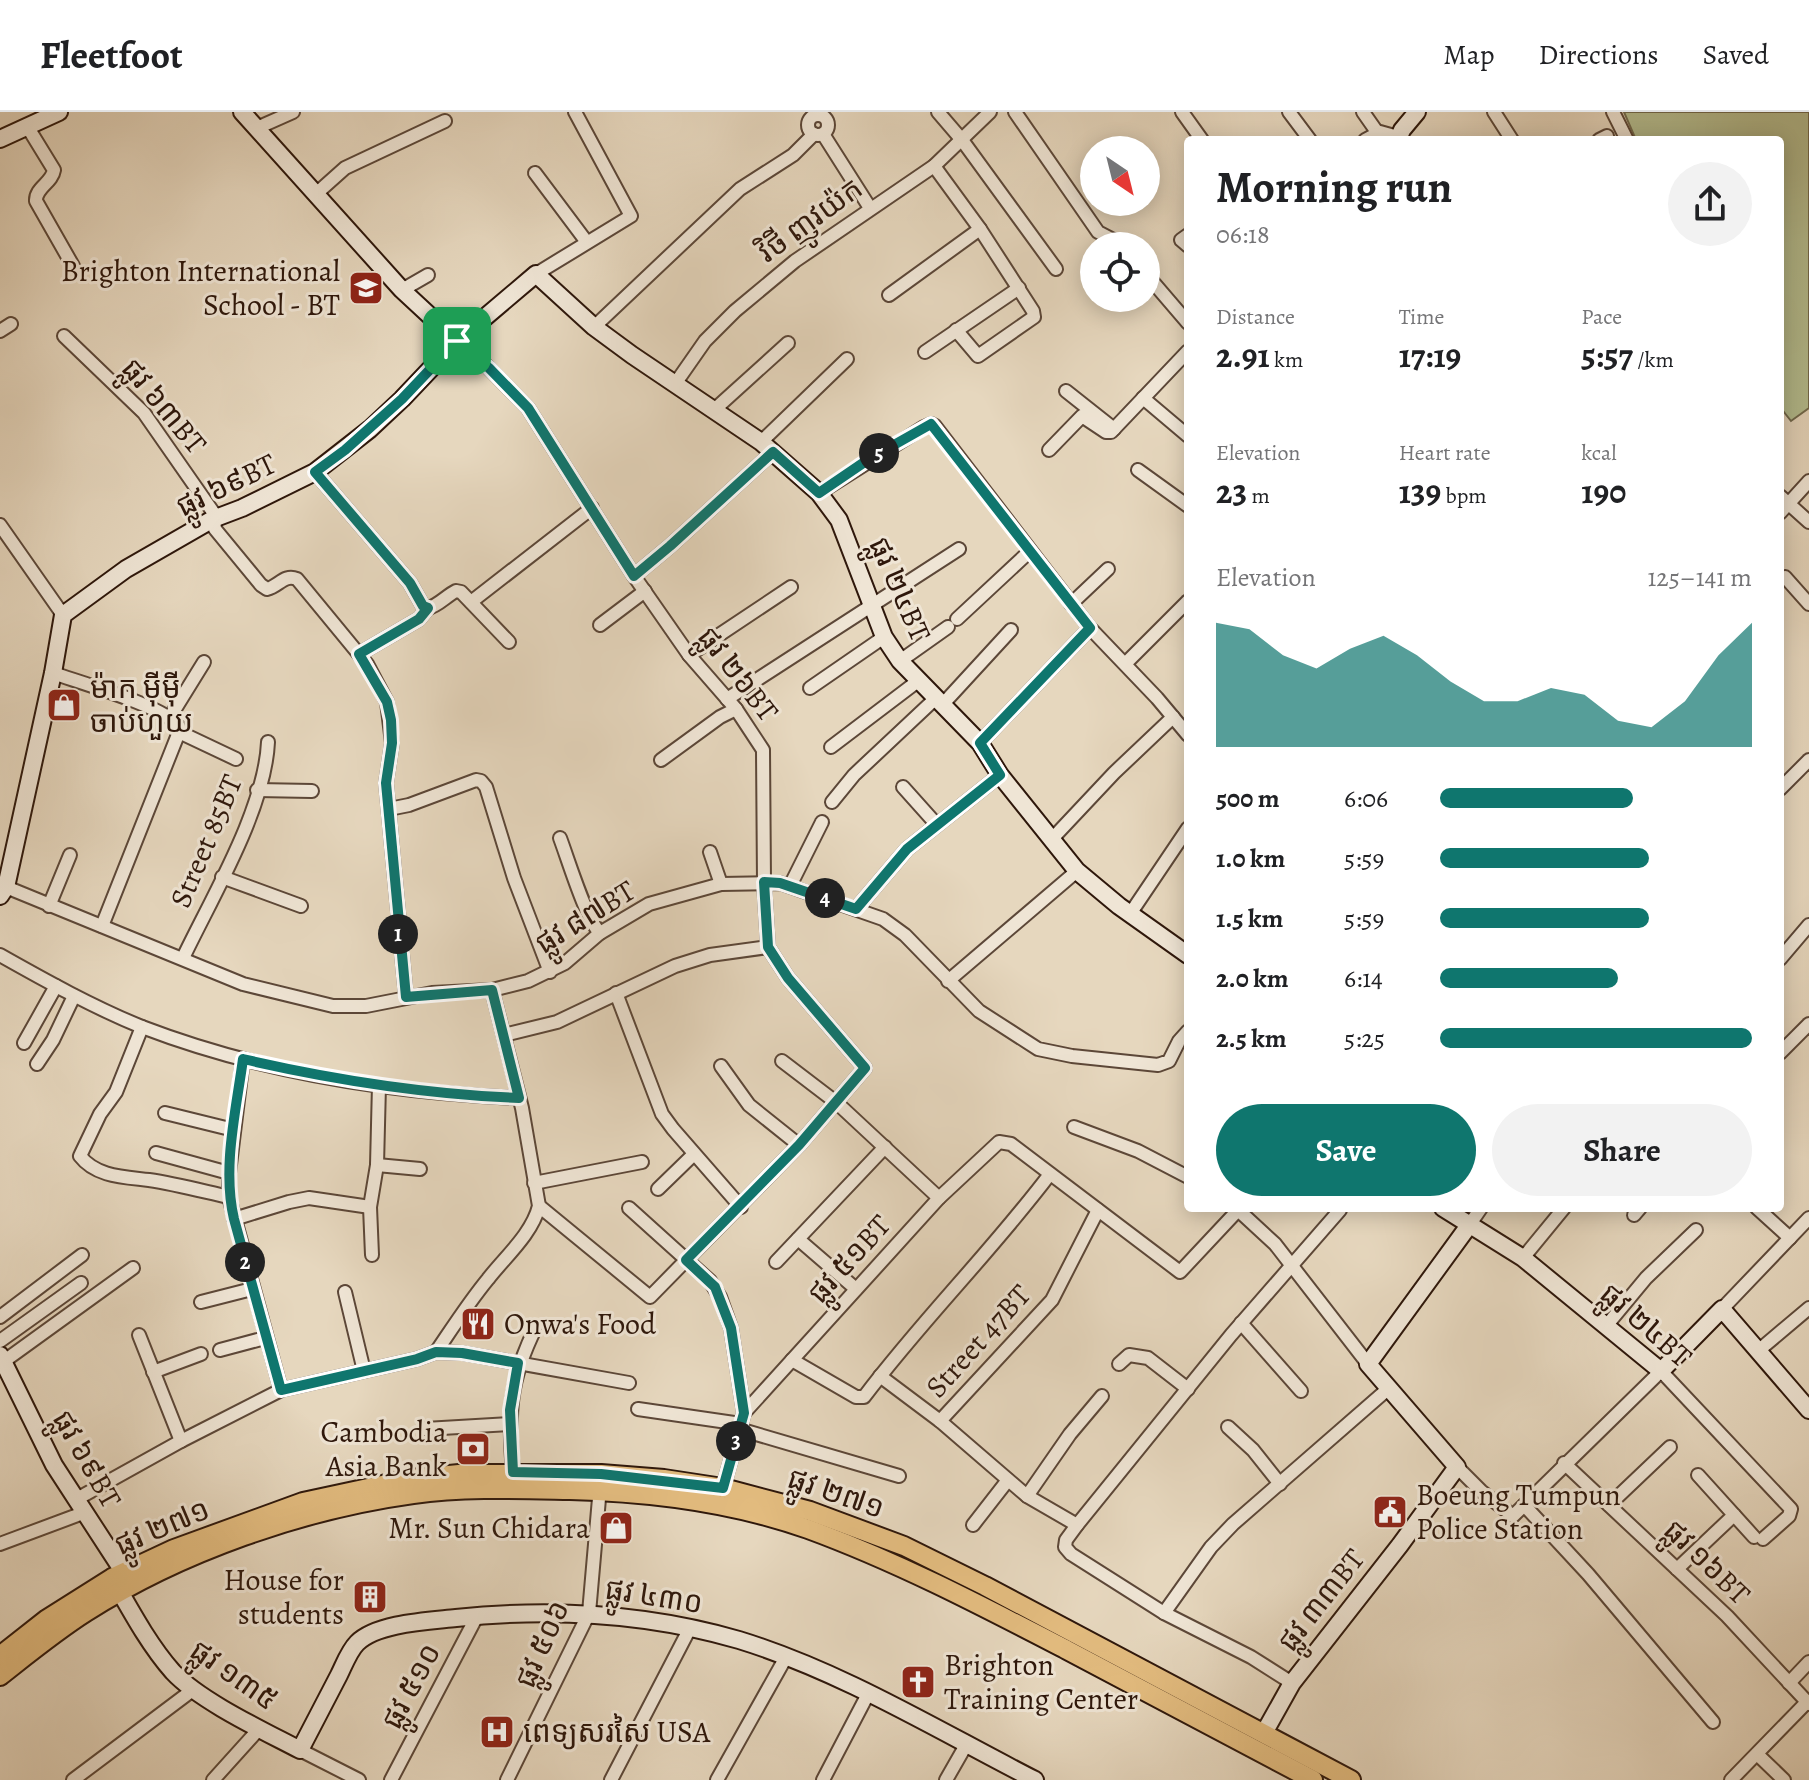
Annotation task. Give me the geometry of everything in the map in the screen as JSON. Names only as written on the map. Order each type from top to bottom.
[{"type":"main road","name":"ផ្លូវ ២៧១","points":[[0,1676],[122,1582],[174,1549],[324,1496],[410,1479],[513,1472],[600,1482],[723,1488],[810,1511],[904,1546],[999,1593],[1351,1780]]},
{"type":"main road","name":"ផ្លូវ ២៧១","points":[[0,1656],[58,1612],[122,1582],[248,1535],[352,1506],[413,1494],[600,1482],[717,1505],[805,1528],[896,1563],[1313,1780]]},
{"type":"street","points":[[0,139],[59,112]]},
{"type":"street","points":[[242,112],[402,290],[457,341]]},
{"type":"street","points":[[257,128],[293,112]]},
{"type":"street","name":"ផ្លូវ ៦៩BT","points":[[63,615],[126,569],[213,519],[315,472],[345,450],[402,399],[457,341],[536,274],[631,216],[575,112]]},
{"type":"street","points":[[938,112],[1056,269]]},
{"type":"street","name":"វិថី ញូវយ៉ក","points":[[675,384],[705,341],[735,311],[795,261],[934,166],[990,112]]},
{"type":"street","points":[[1015,112],[1098,232]]},
{"type":"street","points":[[1182,112],[1199,136]]},
{"type":"street","points":[[1289,112],[1307,136]]},
{"type":"street","points":[[1363,112],[1377,132]]},
{"type":"street","points":[[1400,136],[1417,112]]},
{"type":"street","points":[[1494,112],[1509,136]]},
{"type":"street","points":[[1613,112],[1625,136]]},
{"type":"street","points":[[317,193],[345,168],[445,121]]},
{"type":"street","points":[[27,126],[54,170],[37,193],[36,201],[73,266]]},
{"type":"street","points":[[1371,136],[1385,132],[1392,136]]},
{"type":"street","points":[[594,327],[740,189],[793,155],[818,134],[870,208]]},
{"type":"street","points":[[934,166],[980,229],[1034,317],[982,355],[974,354],[956,330]]},
{"type":"street","points":[[535,173],[586,241]]},
{"type":"street","points":[[889,295],[980,229]]},
{"type":"street","name":"ផ្លូវ ២៤BT","points":[[536,274],[594,327],[767,447],[819,493],[839,520],[884,637],[900,661],[980,743],[1000,775],[1077,871],[1184,952]]},
{"type":"street","points":[[402,290],[428,275]]},
{"type":"street","points":[[925,352],[1019,288]]},
{"type":"street","points":[[1160,290],[1184,318]]},
{"type":"street","name":"ផ្លូវ ៦៣BT","points":[[64,336],[144,413],[213,512],[215,529],[261,585],[267,589],[284,578],[297,579],[359,654],[383,693],[390,712],[392,743],[386,783],[406,997]]},
{"type":"street","name":"ផ្លូវ ២៦BT","points":[[457,341],[523,401],[634,576],[689,655],[732,704],[763,750],[768,947],[788,978],[865,1068],[837,1103]]},
{"type":"street","points":[[714,410],[788,343]]},
{"type":"street","points":[[1049,450],[1082,416],[1106,432],[1114,429],[1184,355]]},
{"type":"street","points":[[634,576],[670,546],[847,359]]},
{"type":"street","points":[[1066,391],[1114,429]]},
{"type":"street","points":[[1143,398],[1184,433]]},
{"type":"street","points":[[819,493],[869,459],[931,424],[1090,628],[1126,663],[1184,730]]},
{"type":"street","points":[[1138,470],[1184,503]]},
{"type":"street","points":[[315,472],[410,583],[423,606],[428,608]]},
{"type":"street","points":[[1784,503],[1809,481]]},
{"type":"street","points":[[1784,505],[1809,522]]},
{"type":"street","points":[[471,602],[592,508]]},
{"type":"street","points":[[0,525],[34,578],[63,615],[53,673],[3,885]]},
{"type":"street","points":[[661,760],[720,717],[732,704],[871,604],[959,549]]},
{"type":"street","points":[[900,661],[952,623],[1030,551]]},
{"type":"street","points":[[1071,604],[1108,569]]},
{"type":"street","points":[[1785,577],[1809,604]]},
{"type":"street","points":[[689,655],[791,587]]},
{"type":"street","points":[[359,654],[419,619],[428,608],[456,591],[471,602],[509,642]]},
{"type":"street","points":[[600,625],[645,591]]},
{"type":"street","points":[[1126,663],[1184,605]]},
{"type":"street","points":[[980,743],[1090,628]]},
{"type":"street","points":[[832,802],[854,775],[939,701],[1011,630]]},
{"type":"street","points":[[810,688],[884,637]]},
{"type":"street","points":[[170,717],[204,662]]},
{"type":"street","points":[[53,673],[170,717],[177,722],[179,732],[102,926]]},
{"type":"street","points":[[831,747],[918,681]]},
{"type":"street","points":[[1051,840],[1114,773],[1173,717]]},
{"type":"street","points":[[179,732],[236,759]]},
{"type":"street","name":"Street 85BT","points":[[183,958],[245,830],[267,756],[268,742]]},
{"type":"street","points":[[1784,785],[1809,760]]},
{"type":"street","points":[[856,909],[907,849],[1000,775]]},
{"type":"street","points":[[389,809],[409,805],[476,780],[481,781],[486,787],[514,878],[550,972]]},
{"type":"street","points":[[903,787],[937,825]]},
{"type":"street","points":[[257,790],[312,791]]},
{"type":"street","points":[[790,886],[822,822]]},
{"type":"street","points":[[1130,914],[1184,834]]},
{"type":"street","points":[[560,838],[600,933]]},
{"type":"street","points":[[710,852],[721,884]]},
{"type":"street","points":[[49,906],[70,855]]},
{"type":"street","points":[[948,981],[1077,871]]},
{"type":"street","points":[[222,877],[301,906]]},
{"type":"street","name":"ផ្លូវ ៨៧BT","points":[[3,885],[243,984],[333,1006],[366,1006],[406,997],[492,990],[528,981],[565,963],[600,933],[649,904],[721,884],[764,882],[790,886],[883,919],[905,935],[979,1011],[1038,1049],[1072,1056],[1158,1065],[1169,1061],[1184,1035]]},
{"type":"street","points":[[1784,954],[1809,925]]},
{"type":"street","points":[[504,1035],[557,1022],[686,962],[710,955],[768,947]]},
{"type":"street","points":[[0,955],[74,996],[142,1027],[243,1059],[320,1077],[447,1095],[519,1098]]},
{"type":"street","points":[[24,1043],[56,986]]},
{"type":"street","points":[[436,1352],[472,1300],[524,1235],[539,1206],[519,1098],[492,990]]},
{"type":"street","points":[[616,993],[662,1114],[741,1207]]},
{"type":"street","points":[[37,1064],[53,1040],[74,996]]},
{"type":"street","points":[[1784,1048],[1809,1024]]},
{"type":"street","points":[[142,1027],[116,1092],[100,1114],[80,1156],[110,1175],[229,1197]]},
{"type":"street","points":[[243,1059],[229,1173],[229,1197],[281,1390]]},
{"type":"street","points":[[782,1061],[837,1103],[939,1198]]},
{"type":"street","points":[[721,1066],[749,1105],[799,1145]]},
{"type":"street","points":[[372,1255],[370,1207],[377,1165],[379,1085]]},
{"type":"street","points":[[539,1206],[650,1297],[741,1207],[837,1103]]},
{"type":"street","points":[[165,1113],[234,1130]]},
{"type":"street","points":[[1074,1127],[1138,1151],[1184,1175]]},
{"type":"street","name":"ផ្លូវ ៥១BT","points":[[741,1422],[792,1360],[939,1198],[996,1144],[1003,1141],[1011,1144],[1050,1174]]},
{"type":"street","points":[[776,1262],[885,1147]]},
{"type":"street","points":[[156,1153],[229,1173]]},
{"type":"street","points":[[658,1189],[694,1154]]},
{"type":"street","points":[[534,1183],[642,1162]]},
{"type":"street","points":[[377,1165],[420,1169]]},
{"type":"street","points":[[792,1360],[860,1398],[1001,1238],[1050,1174],[1181,1273],[1234,1212]]},
{"type":"street","points":[[234,1219],[309,1198],[370,1207]]},
{"type":"street","points":[[629,1208],[710,1281],[720,1297],[731,1328],[741,1422],[723,1488]]},
{"type":"street","name":"Street 47BT","points":[[940,1421],[1052,1300],[1098,1210]]},
{"type":"street","points":[[1242,1212],[1265,1234],[1368,1364],[1457,1467],[1513,1516],[1661,1371],[1809,1218]]},
{"type":"street","points":[[1292,1683],[1251,1657],[1164,1613],[1071,1554],[1065,1547],[1066,1540],[1077,1525],[1241,1323],[1338,1212]]},
{"type":"street","name":"ផ្លូវ ២៤BT","points":[[1450,1212],[1523,1258],[1661,1371],[1791,1509],[1789,1516],[1758,1538],[1734,1515]]},
{"type":"street","points":[[1368,1364],[1478,1212]]},
{"type":"street","points":[[1523,1258],[1561,1212]]},
{"type":"street","points":[[1761,1212],[1790,1238]]},
{"type":"street","points":[[1607,1325],[1646,1278],[1696,1230]]},
{"type":"street","points":[[798,1239],[856,1289]]},
{"type":"street","points":[[0,1317],[82,1255]]},
{"type":"street","points":[[2,1358],[133,1268]]},
{"type":"street","points":[[0,1341],[81,1283]]},
{"type":"street","points":[[201,1302],[252,1289]]},
{"type":"street","points":[[345,1292],[364,1371]]},
{"type":"street","points":[[1758,1351],[1809,1308]]},
{"type":"street","points":[[1722,1309],[1809,1410]]},
{"type":"street","points":[[1241,1323],[1301,1391]]},
{"type":"street","points":[[513,1472],[512,1394],[518,1363],[536,1327]]},
{"type":"street","points":[[139,1335],[181,1441]]},
{"type":"street","points":[[220,1350],[265,1338]]},
{"type":"street","points":[[0,1544],[79,1506],[181,1441],[281,1390],[436,1352],[462,1353],[629,1383]]},
{"type":"street","points":[[153,1372],[201,1354]]},
{"type":"street","points":[[1119,1364],[1129,1355],[1148,1358],[1188,1389]]},
{"type":"street","name":"ផ្លូវ ៦៩BT","points":[[2,1358],[54,1465],[122,1582]]},
{"type":"street","points":[[880,1376],[940,1421],[1027,1496],[1077,1525]]},
{"type":"street","points":[[1164,1613],[1211,1547],[1389,1388]]},
{"type":"street","points":[[1027,1496],[1070,1434],[1102,1396]]},
{"type":"street","points":[[638,1409],[741,1422],[899,1476]]},
{"type":"street","points":[[425,1429],[510,1424]]},
{"type":"street","points":[[1228,1427],[1253,1450],[1280,1484]]},
{"type":"street","points":[[1609,1505],[1670,1447]]},
{"type":"street","name":"ផ្លូវ ១៦BT","points":[[1564,1463],[1727,1616],[1808,1703]]},
{"type":"street","name":"ផ្លូវ ៣៣BT","points":[[1264,1733],[1292,1683],[1457,1467]]},
{"type":"street","points":[[1677,1569],[1734,1515],[1698,1475]]},
{"type":"street","points":[[973,1525],[1008,1480]]},
{"type":"street","name":"ផ្លូវ ៥០៦","points":[[507,1780],[589,1613],[600,1482]]},
{"type":"street","points":[[1524,1505],[1588,1574],[1713,1722]]},
{"type":"street","name":"ផ្លូវ ១៣៥","points":[[122,1582],[155,1649],[175,1673],[194,1689],[259,1729],[359,1780]]},
{"type":"street","name":"ផ្លូវ ៤៣០","points":[[300,1750],[358,1642],[372,1633],[416,1623],[477,1616],[532,1612],[589,1613],[690,1628],[786,1657],[868,1694],[1035,1780]]},
{"type":"street","name":"ផ្លូវ ៥១០","points":[[391,1780],[477,1616]]},
{"type":"street","points":[[611,1780],[690,1628]]},
{"type":"street","points":[[717,1780],[786,1657]]},
{"type":"street","points":[[1789,1683],[1809,1662]]},
{"type":"street","points":[[73,1780],[194,1689]]},
{"type":"street","points":[[823,1780],[868,1694]]},
{"type":"street","points":[[1731,1780],[1808,1703]]},
{"type":"street","points":[[213,1780],[259,1729]]},
{"type":"street","points":[[946,1780],[966,1745]]},
{"type":"street","points":[[1757,1754],[1784,1780]]},
{"type":"green space","points":[[1624,112],[1809,112],[1809,408],[1791,421],[1784,412],[1784,136],[1634,136]]},
{"type":"place","name":"Brighton International School - BT","points":[[366,288]]},
{"type":"place","name":"ម៉ាក ម៉ីម៉ី ចាប់ហួយ","points":[[64,705]]},
{"type":"place","name":"Onwa's Food","points":[[478,1324]]},
{"type":"place","name":"Cambodia Asia Bank","points":[[473,1449]]},
{"type":"place","name":"Boeung Tumpun Police Station","points":[[1390,1512]]},
{"type":"place","name":"Mr. Sun Chidara","points":[[616,1528]]},
{"type":"place","name":"House for students","points":[[370,1597]]},
{"type":"place","name":"Brighton Training Center","points":[[918,1682]]},
{"type":"place","name":"ពេទ្យសរសៃ USA","points":[[497,1732]]},
{"type":"route","points":[[457,341],[523,401],[634,576],[773,452],[819,493],[869,459],[931,424],[1090,628],[980,743],[1000,775],[907,849],[856,909],[780,883],[764,882],[768,947],[788,978],[865,1068],[799,1145],[686,1260],[715,1287],[731,1328],[744,1413],[723,1488],[601,1474],[513,1472],[510,1410],[518,1363],[462,1353],[436,1352],[281,1390],[234,1219],[229,1197],[229,1173],[243,1059],[320,1077],[447,1095],[519,1098],[492,990],[406,997],[386,783],[392,743],[391,720],[387,702],[359,654],[419,619],[428,608],[423,606],[410,583],[315,472],[345,450],[402,399],[457,341]]}]
